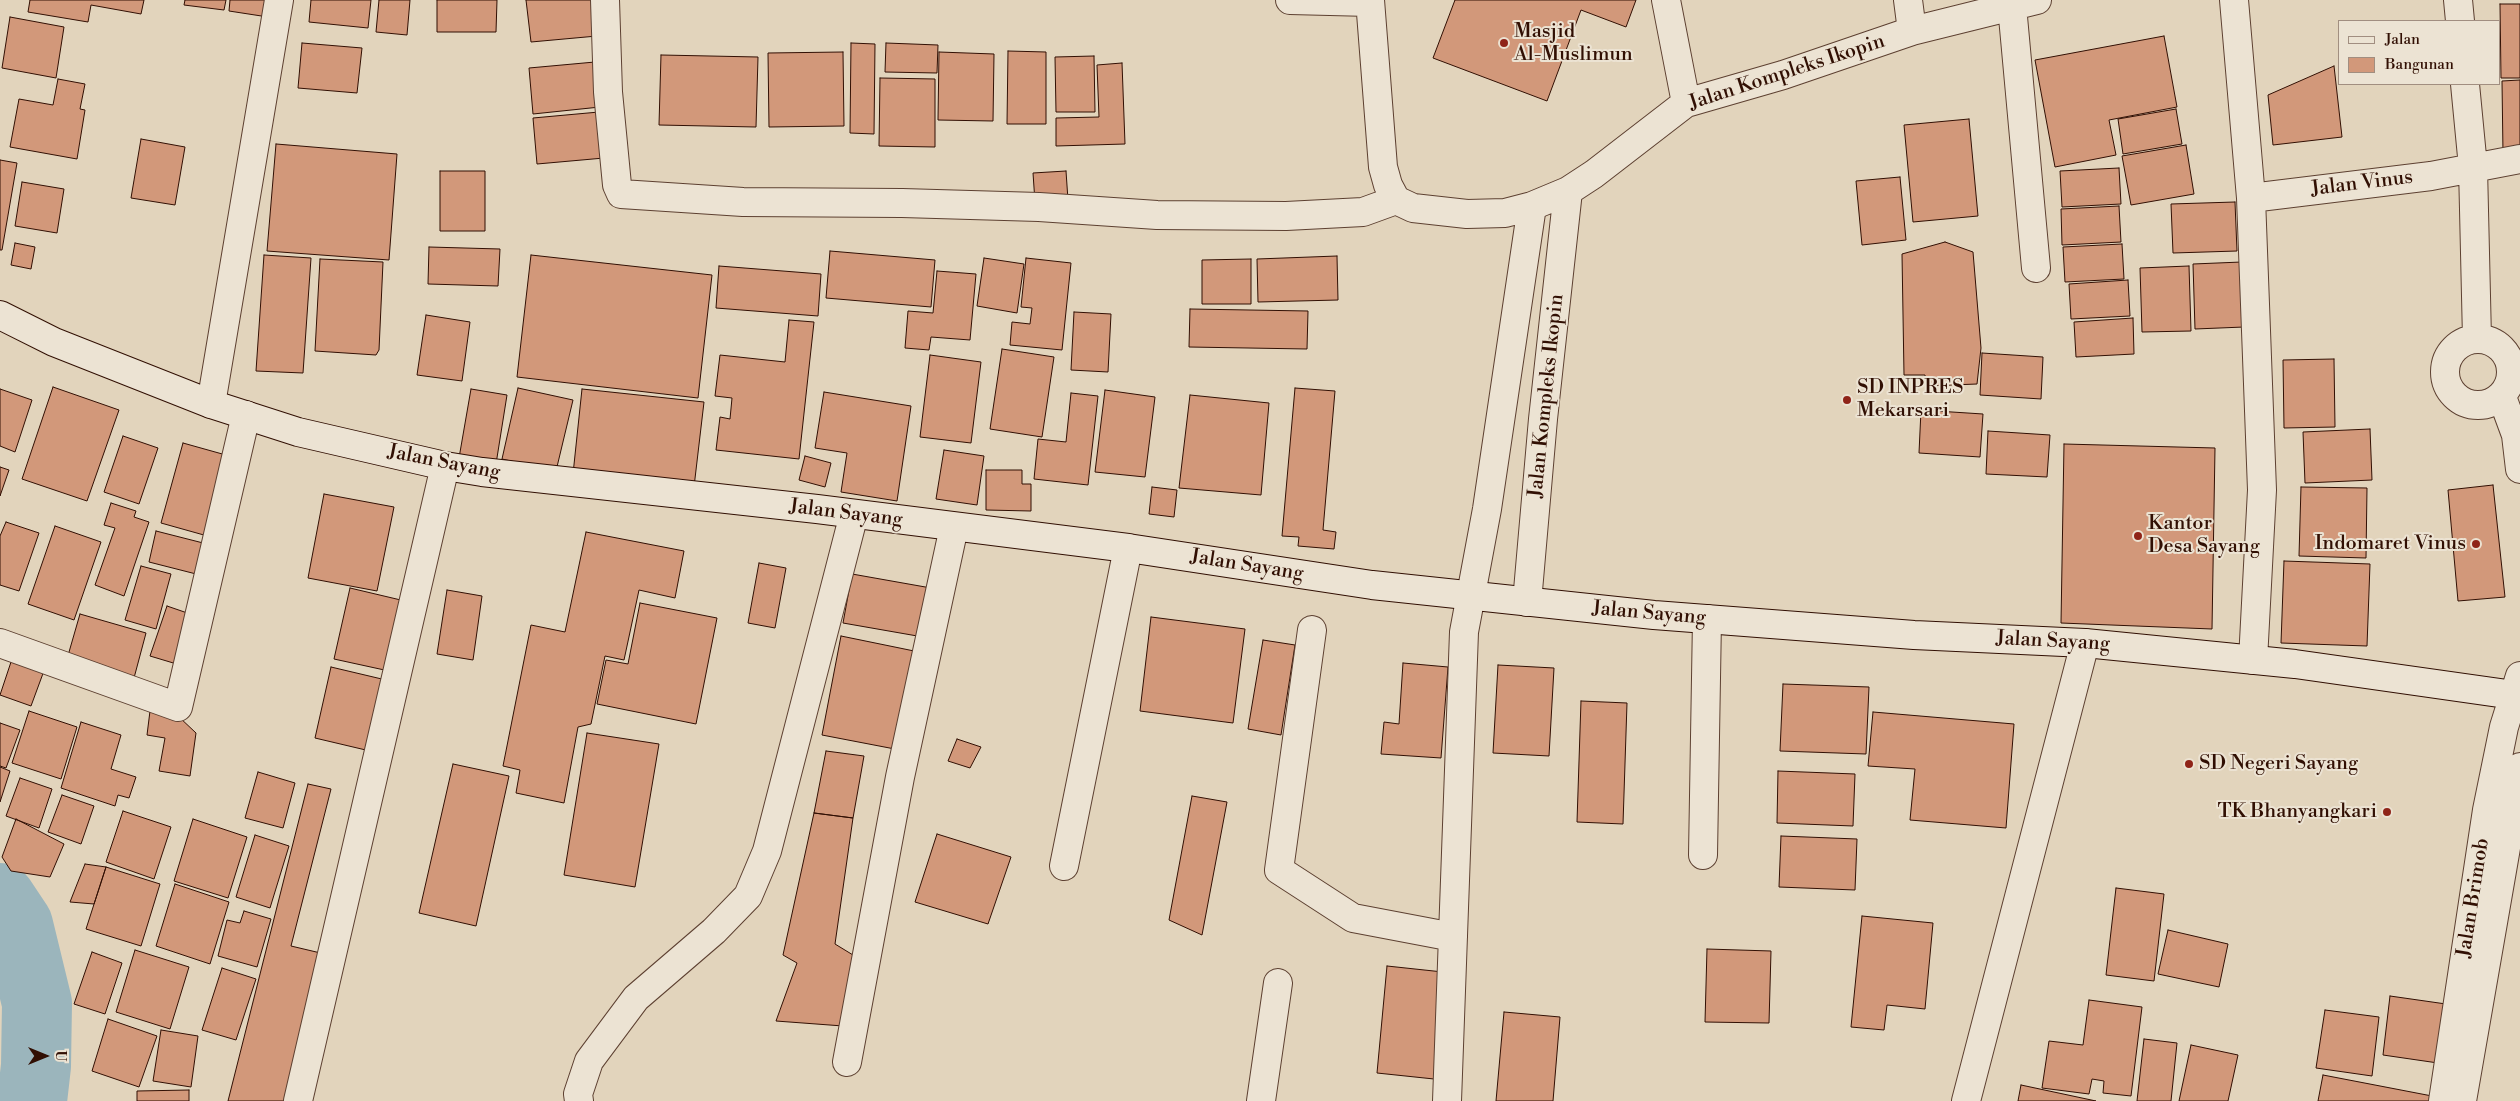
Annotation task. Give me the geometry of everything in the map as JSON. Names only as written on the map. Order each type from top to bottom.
[{"type":"street","points":[[211,404],[279,0]]},
{"type":"street","points":[[605,0],[608,92],[616,185],[621,194],[743,202],[902,203],[1039,207],[1157,215],[1286,216],[1363,212],[1396,200]]},
{"type":"street","points":[[1290,0],[1370,1],[1383,167],[1396,200],[1413,208],[1467,214],[1506,212],[1549,199]]},
{"type":"street","points":[[1666,0],[1686,103]]},
{"type":"street","points":[[1908,0],[1912,31]]},
{"type":"street","points":[[2234,0],[2251,198],[2262,490],[2253,660]]},
{"type":"street","points":[[2458,0],[2460,20]]},
{"type":"street","points":[[2024,3],[2036,268]]},
{"type":"street","name":"Jalan Kompleks Ikopin","points":[[1447,1101],[1464,632],[1549,199],[1594,174],[1686,103],[1783,75],[1912,31],[2024,3]]},
{"type":"street","points":[[2465,85],[2473,167],[2477,339]]},
{"type":"street","name":"Jalan Vinus","points":[[2251,198],[2431,176],[2520,159]]},
{"type":"street","name":"Jalan Kompleks Ikopin","points":[[1527,602],[1543,419],[1549,199]]},
{"type":"street","name":"Jalan Sayang","points":[[0,316],[54,342],[211,404],[298,432],[445,466],[1128,548],[1372,585],[1527,602],[1707,619],[1914,635],[2085,643],[2517,689]]},
{"type":"street","points":[[2511,380],[2491,403],[2478,406],[2466,403],[2454,396],[2447,385],[2445,373],[2447,360],[2454,349],[2465,342],[2477,339],[2490,341],[2501,348],[2508,359],[2511,380],[2520,469]]},
{"type":"street","points":[[0,643],[178,707],[246,415]]},
{"type":"street","points":[[298,1101],[445,466]]},
{"type":"street","points":[[579,1101],[578,1094],[589,1061],[636,998],[714,931],[748,896],[766,851],[854,514]]},
{"type":"street","points":[[847,1062],[900,777],[954,527]]},
{"type":"street","points":[[1064,866],[1128,548]]},
{"type":"street","points":[[1703,855],[1707,619]]},
{"type":"street","points":[[1312,630],[1278,870],[1353,918],[1453,937]]},
{"type":"street","points":[[1966,1101],[2085,643]]},
{"type":"street","name":"Jalan Brimob","points":[[2443,1101],[2488,810],[2517,689]]},
{"type":"street","name":"Jalan Brimob","points":[[2462,1101],[2520,767]]},
{"type":"street","points":[[1261,1101],[1278,983]]},
{"type":"building","points":[[30,0],[144,0],[141,14],[91,5],[88,22],[28,12]]},
{"type":"building","points":[[185,0],[226,0],[224,10],[184,5]]},
{"type":"building","points":[[230,0],[270,0],[268,17],[229,11]]},
{"type":"building","points":[[311,0],[371,0],[368,28],[309,22]]},
{"type":"building","points":[[379,0],[410,0],[407,35],[376,32]]},
{"type":"building","points":[[437,0],[497,0],[496,32],[437,32]]},
{"type":"building","points":[[526,0],[594,0],[597,36],[531,42]]},
{"type":"building","name":"Masjid Al-Muslimun","points":[[1455,0],[1636,0],[1626,27],[1581,10],[1547,101],[1433,58]]},
{"type":"building","points":[[2500,4],[2520,4],[2520,78],[2501,78]]},
{"type":"building","points":[[10,17],[64,27],[56,78],[2,68]]},
{"type":"building","points":[[2164,36],[2177,107],[2109,120],[2116,155],[2055,167],[2035,60]]},
{"type":"building","points":[[302,43],[362,48],[357,93],[298,88]]},
{"type":"building","points":[[851,43],[875,44],[874,134],[850,133]]},
{"type":"building","points":[[886,43],[938,45],[937,73],[885,72]]},
{"type":"building","points":[[1008,51],[1046,52],[1046,124],[1007,124]]},
{"type":"building","points":[[843,52],[844,126],[769,127],[768,53]]},
{"type":"building","points":[[939,52],[994,54],[993,121],[938,120]]},
{"type":"building","points":[[661,55],[758,57],[756,127],[659,125]]},
{"type":"building","points":[[1094,56],[1095,112],[1056,112],[1055,57]]},
{"type":"building","points":[[595,62],[600,107],[533,114],[529,68]]},
{"type":"building","points":[[1122,63],[1125,144],[1056,146],[1056,118],[1099,117],[1097,65]]},
{"type":"building","points":[[2334,66],[2342,137],[2273,145],[2268,95]]},
{"type":"building","points":[[880,78],[935,79],[935,147],[879,146]]},
{"type":"building","points":[[58,79],[85,84],[80,109],[85,110],[77,159],[10,147],[19,99],[53,105]]},
{"type":"building","points":[[2520,80],[2520,153],[2503,154],[2502,81]]},
{"type":"building","points":[[2176,109],[2182,144],[2123,154],[2118,119]]},
{"type":"building","points":[[599,112],[604,158],[537,164],[533,118]]},
{"type":"building","points":[[1969,119],[1978,216],[1913,222],[1904,125]]},
{"type":"building","points":[[141,139],[185,147],[175,205],[131,198]]},
{"type":"building","points":[[276,144],[397,154],[389,260],[267,251]]},
{"type":"building","points":[[2186,145],[2194,194],[2131,205],[2122,156]]},
{"type":"building","points":[[0,160],[17,163],[2,250],[0,250]]},
{"type":"building","points":[[2119,168],[2121,204],[2062,207],[2060,171]]},
{"type":"building","points":[[440,171],[485,171],[485,231],[440,231]]},
{"type":"building","points":[[1066,171],[1068,200],[1035,202],[1033,173]]},
{"type":"building","points":[[1900,177],[1906,240],[1862,245],[1856,181]]},
{"type":"building","points":[[22,182],[64,189],[57,233],[15,226]]},
{"type":"building","points":[[2235,202],[2237,251],[2173,253],[2171,204]]},
{"type":"building","points":[[2119,206],[2121,242],[2062,245],[2061,209]]},
{"type":"building","points":[[1945,242],[1973,252],[1981,348],[1977,384],[1926,386],[1925,375],[1904,375],[1902,254]]},
{"type":"building","points":[[15,243],[35,247],[31,269],[11,265]]},
{"type":"building","points":[[2122,244],[2124,279],[2065,282],[2063,247]]},
{"type":"building","points":[[429,247],[500,249],[498,286],[428,284]]},
{"type":"building","points":[[830,251],[935,260],[931,307],[826,298]]},
{"type":"building","points":[[264,255],[311,258],[303,373],[256,371]]},
{"type":"building","points":[[531,255],[712,275],[698,398],[517,377]]},
{"type":"building","points":[[1337,256],[1338,300],[1258,302],[1257,259]]},
{"type":"building","points":[[984,258],[1024,264],[1017,313],[977,306]]},
{"type":"building","points":[[1026,258],[1071,263],[1062,350],[1010,345],[1012,322],[1030,324],[1032,308],[1021,307]]},
{"type":"building","points":[[320,259],[383,262],[379,350],[376,355],[315,351]]},
{"type":"building","points":[[1251,259],[1251,304],[1202,304],[1202,260]]},
{"type":"building","points":[[2242,262],[2244,327],[2195,329],[2193,264]]},
{"type":"building","points":[[719,266],[821,274],[818,316],[716,308]]},
{"type":"building","points":[[2189,266],[2191,331],[2142,332],[2140,268]]},
{"type":"building","points":[[937,271],[976,274],[970,340],[931,337],[929,350],[905,348],[908,311],[933,313]]},
{"type":"building","points":[[2128,280],[2130,316],[2071,319],[2069,284]]},
{"type":"building","points":[[1190,309],[1308,311],[1307,349],[1189,347]]},
{"type":"building","points":[[1074,312],[1111,314],[1108,372],[1071,370]]},
{"type":"building","points":[[426,315],[470,322],[462,381],[417,375]]},
{"type":"building","points":[[2133,318],[2134,354],[2076,357],[2074,322]]},
{"type":"building","points":[[789,320],[814,322],[799,459],[716,450],[720,417],[730,419],[732,398],[715,396],[720,355],[785,362]]},
{"type":"building","points":[[1002,349],[1054,357],[1042,437],[990,429]]},
{"type":"building","points":[[1982,353],[2043,357],[2041,399],[1980,395]]},
{"type":"building","points":[[930,355],[981,362],[971,443],[920,437]]},
{"type":"building","points":[[2334,359],[2335,427],[2284,428],[2283,360]]},
{"type":"building","points":[[53,387],[119,410],[87,501],[22,479]]},
{"type":"building","points":[[518,388],[573,400],[556,471],[502,459]]},
{"type":"building","points":[[1295,388],[1335,391],[1323,530],[1336,532],[1334,549],[1298,546],[1299,537],[1282,536]]},
{"type":"building","points":[[0,389],[32,400],[15,452],[0,446]]},
{"type":"building","points":[[471,389],[507,395],[496,464],[459,458]]},
{"type":"building","points":[[582,389],[704,402],[694,487],[573,474]]},
{"type":"building","points":[[1105,390],[1155,397],[1145,477],[1095,472]]},
{"type":"building","points":[[824,392],[911,406],[897,501],[841,492],[847,453],[815,448]]},
{"type":"building","points":[[1071,393],[1098,396],[1088,485],[1034,479],[1038,439],[1066,442]]},
{"type":"building","points":[[1190,395],[1269,403],[1261,495],[1179,488]]},
{"type":"building","points":[[1921,410],[1983,414],[1980,457],[1919,453]]},
{"type":"building","points":[[2370,429],[2372,480],[2305,483],[2303,432]]},
{"type":"building","points":[[1988,431],[2050,435],[2047,477],[1986,474]]},
{"type":"building","points":[[123,436],[158,448],[139,504],[104,492]]},
{"type":"building","points":[[183,443],[233,457],[211,537],[161,523]]},
{"type":"building","name":"Kantor Desa Sayang","points":[[2064,444],[2215,448],[2212,629],[2061,623]]},
{"type":"building","points":[[944,450],[984,456],[977,505],[936,499]]},
{"type":"building","points":[[805,456],[831,463],[825,487],[799,480]]},
{"type":"building","points":[[0,467],[9,470],[0,496]]},
{"type":"building","points":[[986,470],[1022,470],[1022,484],[1031,484],[1031,511],[986,510]]},
{"type":"building","name":"Indomaret Vinus","points":[[2493,485],[2505,597],[2458,601],[2448,490]]},
{"type":"building","points":[[1152,487],[1177,490],[1174,517],[1149,514]]},
{"type":"building","points":[[2301,487],[2367,488],[2366,558],[2299,556]]},
{"type":"building","points":[[324,494],[394,507],[377,591],[308,578]]},
{"type":"building","points":[[111,503],[136,511],[134,517],[149,522],[124,596],[95,585],[115,528],[104,525]]},
{"type":"building","points":[[6,522],[39,533],[19,591],[0,585],[0,536]]},
{"type":"building","points":[[55,526],[101,542],[74,620],[28,604]]},
{"type":"building","points":[[156,531],[211,545],[204,576],[149,562]]},
{"type":"building","points":[[586,532],[684,551],[675,598],[639,590],[624,660],[605,656],[591,724],[578,727],[564,803],[516,793],[520,770],[503,766],[531,625],[565,632]]},
{"type":"building","points":[[2284,561],[2370,564],[2367,646],[2281,643]]},
{"type":"building","points":[[759,563],[786,568],[775,628],[748,623]]},
{"type":"building","points":[[141,566],[171,574],[156,629],[125,620]]},
{"type":"building","points":[[852,574],[931,588],[923,637],[843,623]]},
{"type":"building","points":[[350,588],[405,601],[389,671],[334,659]]},
{"type":"building","points":[[447,590],[482,596],[473,660],[437,654]]},
{"type":"building","points":[[640,603],[717,618],[696,724],[597,704],[606,660],[628,664]]},
{"type":"building","points":[[167,606],[196,616],[180,665],[150,656]]},
{"type":"building","points":[[80,614],[146,633],[134,678],[67,659]]},
{"type":"building","points":[[1151,617],[1245,629],[1233,723],[1140,711]]},
{"type":"building","points":[[841,636],[919,652],[900,750],[822,735]]},
{"type":"building","points":[[1263,640],[1295,645],[1281,735],[1248,729]]},
{"type":"building","points":[[13,656],[45,668],[31,706],[0,695]]},
{"type":"building","points":[[1403,663],[1448,667],[1441,758],[1381,754],[1384,722],[1399,724]]},
{"type":"building","points":[[1498,665],[1554,668],[1549,756],[1493,753]]},
{"type":"building","points":[[331,667],[386,680],[370,751],[315,738]]},
{"type":"building","points":[[1783,684],[1869,687],[1866,754],[1780,751]]},
{"type":"building","points":[[1581,701],[1627,703],[1623,824],[1577,822]]},
{"type":"building","points":[[29,711],[77,727],[61,779],[12,763]]},
{"type":"building","points":[[150,711],[178,716],[196,733],[190,776],[159,771],[165,738],[147,735]]},
{"type":"building","points":[[1873,712],[2014,724],[2006,828],[1910,820],[1915,769],[1868,766]]},
{"type":"building","points":[[81,722],[121,735],[111,769],[136,777],[129,798],[118,795],[115,806],[61,788]]},
{"type":"building","points":[[0,723],[20,730],[6,768],[0,766]]},
{"type":"building","points":[[587,733],[659,744],[635,887],[564,875]]},
{"type":"building","points":[[957,739],[981,747],[970,768],[948,761]]},
{"type":"building","points":[[826,751],[864,756],[853,818],[814,813]]},
{"type":"building","points":[[453,764],[509,776],[476,926],[419,913]]},
{"type":"building","points":[[0,767],[10,771],[0,802]]},
{"type":"building","points":[[1778,771],[1855,774],[1853,826],[1777,823]]},
{"type":"building","points":[[258,772],[295,783],[283,828],[245,818]]},
{"type":"building","points":[[20,778],[52,789],[39,828],[6,816]]},
{"type":"building","points":[[308,784],[331,789],[291,946],[329,955],[292,1101],[228,1101]]},
{"type":"building","points":[[62,795],[94,806],[81,844],[48,832]]},
{"type":"building","points":[[1192,796],[1227,802],[1202,935],[1169,920]]},
{"type":"building","points":[[123,811],[171,827],[154,879],[106,862]]},
{"type":"building","points":[[814,813],[853,818],[835,944],[853,955],[843,1026],[776,1021],[797,963],[783,955]]},
{"type":"building","points":[[16,819],[64,844],[50,877],[11,871],[2,857]]},
{"type":"building","points":[[193,819],[247,837],[228,898],[174,881]]},
{"type":"building","points":[[937,834],[1011,857],[988,924],[915,902]]},
{"type":"building","points":[[255,835],[289,846],[270,908],[236,897]]},
{"type":"building","points":[[1781,836],[1857,839],[1855,890],[1779,887]]},
{"type":"building","points":[[85,864],[106,867],[94,904],[70,902]]},
{"type":"building","points":[[106,867],[160,884],[141,946],[86,929]]},
{"type":"building","points":[[175,884],[229,902],[210,964],[156,946]]},
{"type":"building","points":[[2116,888],[2164,894],[2154,981],[2106,975]]},
{"type":"building","points":[[244,911],[271,919],[257,967],[218,956],[227,920],[240,923]]},
{"type":"building","points":[[1862,916],[1933,923],[1925,1009],[1887,1005],[1884,1030],[1851,1027]]},
{"type":"building","points":[[2168,930],[2228,944],[2219,987],[2158,974]]},
{"type":"building","points":[[1707,949],[1771,951],[1769,1023],[1705,1022]]},
{"type":"building","points":[[135,950],[189,967],[170,1029],[116,1012]]},
{"type":"building","points":[[92,952],[122,963],[105,1014],[74,1004]]},
{"type":"building","points":[[1387,966],[1443,972],[1434,1079],[1377,1073]]},
{"type":"building","points":[[222,968],[256,979],[236,1040],[202,1030]]},
{"type":"building","points":[[2390,996],[2446,1004],[2438,1063],[2383,1055]]},
{"type":"building","points":[[2089,1000],[2142,1007],[2131,1096],[2103,1093],[2104,1081],[2092,1079],[2089,1094],[2042,1088],[2049,1041],[2083,1045]]},
{"type":"building","points":[[2325,1010],[2379,1017],[2372,1076],[2316,1068]]},
{"type":"building","points":[[1504,1012],[1560,1017],[1553,1101],[1496,1101]]},
{"type":"building","points":[[108,1019],[157,1036],[139,1087],[92,1071]]},
{"type":"building","points":[[161,1030],[198,1036],[191,1087],[153,1081]]},
{"type":"building","points":[[2144,1039],[2177,1043],[2171,1101],[2137,1101]]},
{"type":"building","points":[[2191,1045],[2238,1055],[2228,1101],[2179,1101]]},
{"type":"building","points":[[2323,1075],[2432,1096],[2431,1101],[2318,1101]]},
{"type":"building","points":[[2021,1085],[2096,1101],[2018,1101]]},
{"type":"building","points":[[189,1090],[189,1101],[137,1101],[137,1091]]},
{"type":"waterway","points":[[0,898],[18,925],[37,1003],[36,1066],[32,1101]]},
{"type":"place","name":"Masjid Al-Muslimun","points":[[1504,43]]},
{"type":"place","name":"SD INPRES Mekarsari","points":[[1847,400]]},
{"type":"place","name":"Kantor Desa Sayang","points":[[2138,536]]},
{"type":"place","name":"Indomaret Vinus","points":[[2476,544]]},
{"type":"place","name":"SD Negeri Sayang","points":[[2189,764]]},
{"type":"place","name":"TK Bhanyangkari","points":[[2387,812]]}]
